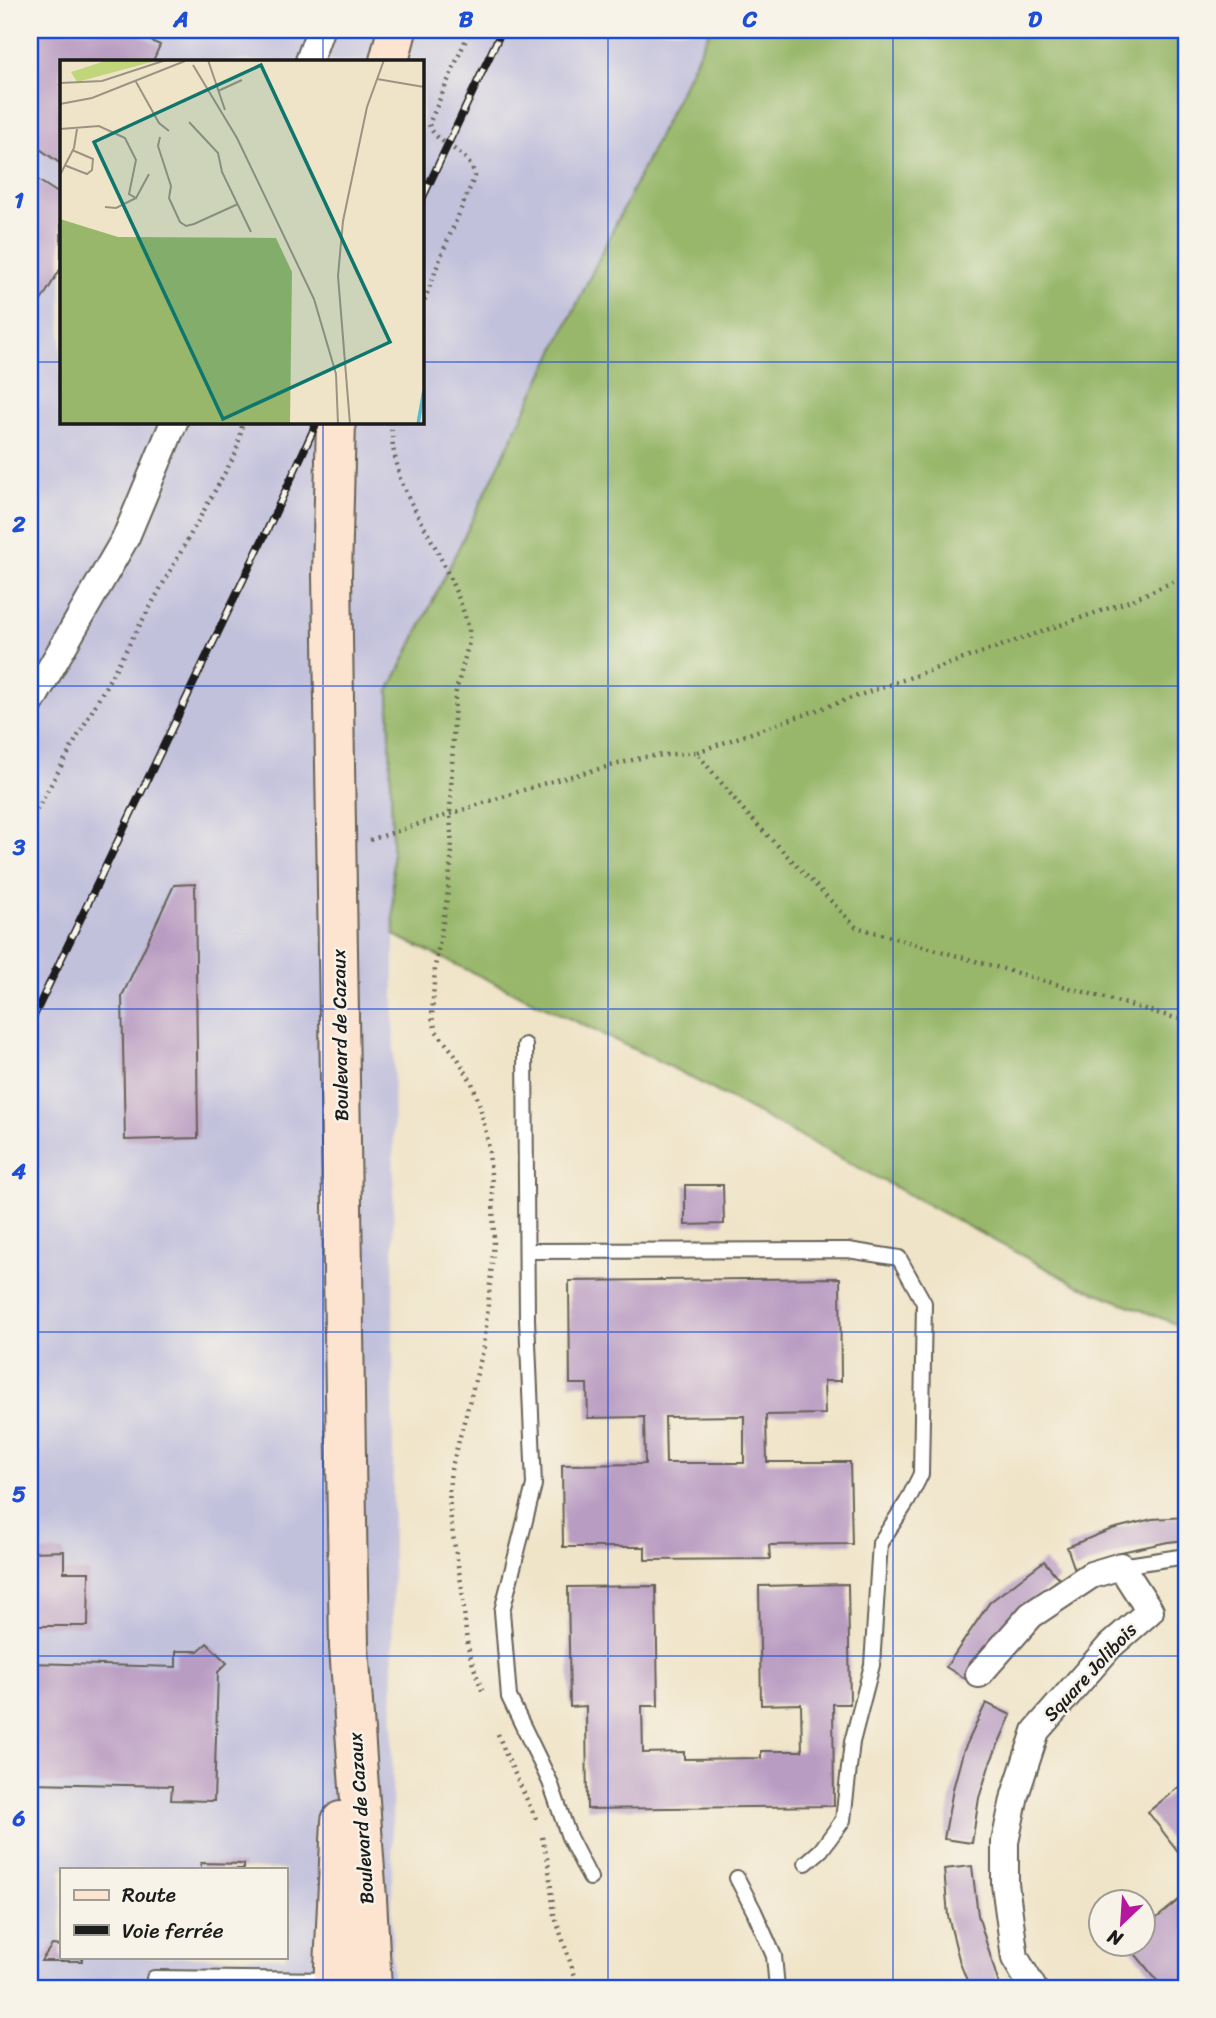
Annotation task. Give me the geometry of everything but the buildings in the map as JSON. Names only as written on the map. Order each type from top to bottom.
[{"type":"main road","points":[[389,60],[397,30]]},
{"type":"main road","name":"Boulevard de Cazaux","points":[[336,424],[331,575],[349,1647],[372,1988]]},
{"type":"main road","name":"Boulevard de Cazaux","points":[[333,1984],[349,1647]]},
{"type":"street","points":[[309,60],[320,30]]},
{"type":"street","points":[[30,704],[126,537],[173,424]]},
{"type":"street","points":[[979,1674],[1031,1615],[1091,1575],[1121,1566]]},
{"type":"street","name":"Square Jolibois","points":[[1033,1988],[1015,1958],[1005,1885],[1004,1842],[1015,1795],[1036,1731],[1110,1646],[1150,1611],[1121,1566]]},
{"type":"lane","points":[[525,1045],[527,1319],[534,1485],[502,1611],[509,1697],[550,1782],[569,1837],[590,1878]]},
{"type":"lane","points":[[527,1251],[848,1250],[899,1258],[924,1303],[921,1474],[880,1544],[873,1665],[852,1742],[843,1820],[821,1850],[806,1863]]},
{"type":"lane","points":[[1121,1566],[1186,1556]]},
{"type":"lane","points":[[737,1878],[774,1956],[777,1988]]},
{"type":"lane","points":[[154,1978],[333,1984]]},
{"type":"path","points":[[424,302],[475,176],[469,161],[437,137],[429,124],[470,30]]},
{"type":"path","points":[[30,822],[236,453],[243,424]]},
{"type":"path","points":[[391,424],[400,478],[439,554],[467,617],[469,629],[469,642],[455,695],[450,813],[452,851],[435,967],[432,1017],[436,1031],[457,1057],[472,1083],[480,1105],[488,1142],[493,1195],[494,1242],[484,1347],[451,1470],[449,1504],[461,1579],[467,1641],[486,1699]]},
{"type":"path","points":[[337,850],[542,784],[644,757],[696,752],[1132,600],[1186,576]]},
{"type":"path","points":[[696,752],[746,813],[856,928],[1186,1021]]},
{"type":"path","points":[[494,1722],[539,1826]]},
{"type":"path","points":[[541,1835],[548,1862],[554,1914],[579,1988]]},
{"type":"shaded area","points":[[30,30],[710,30],[389,691],[394,935],[392,1988],[30,1988]]},
{"type":"green space","points":[[710,30],[1186,30],[1186,1328],[1077,1285],[669,1066],[394,935],[389,691]]},
{"type":"railway","points":[[424,195],[502,30]]},
{"type":"railway","points":[[30,1024],[316,424]]}]
